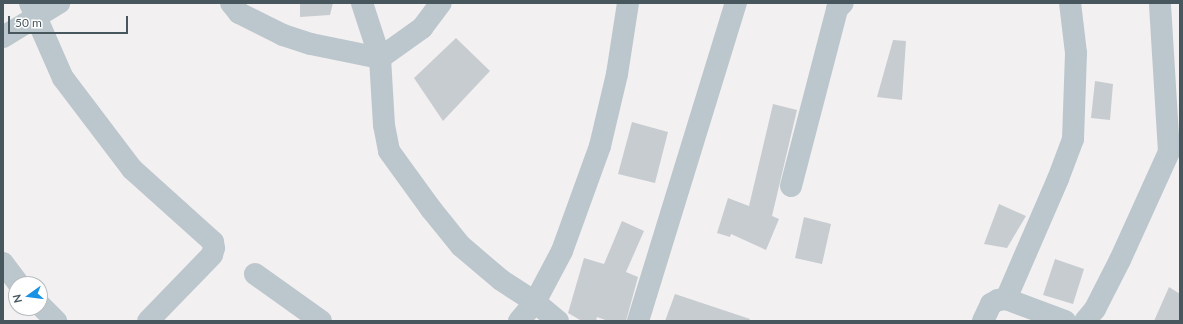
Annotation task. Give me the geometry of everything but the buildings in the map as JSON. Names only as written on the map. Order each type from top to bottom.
[{"type":"street","points":[[3,37],[33,10],[59,3]]},
{"type":"street","points":[[231,3],[239,13],[283,35],[311,44],[380,58],[422,28],[441,3]]},
{"type":"street","points":[[362,3],[380,58],[384,125],[389,151],[460,246],[500,280],[535,302],[558,321]]},
{"type":"street","points":[[518,321],[535,302],[562,251],[600,146],[617,74],[628,3]]},
{"type":"street","points":[[638,321],[736,3]]},
{"type":"street","points":[[791,186],[837,9],[843,3]]},
{"type":"street","points":[[1006,299],[1058,180],[1073,139],[1076,53],[1070,3]]},
{"type":"street","points":[[1085,321],[1095,309],[1175,150],[1160,3]]},
{"type":"street","points":[[33,10],[63,78],[132,169],[213,242],[214,248],[212,255],[148,321]]},
{"type":"street","points":[[3,263],[13,276]]},
{"type":"street","points":[[255,274],[321,321]]},
{"type":"street","points":[[983,321],[991,304],[998,300],[1006,299],[1065,321]]},
{"type":"street","points":[[48,313],[56,321]]}]
